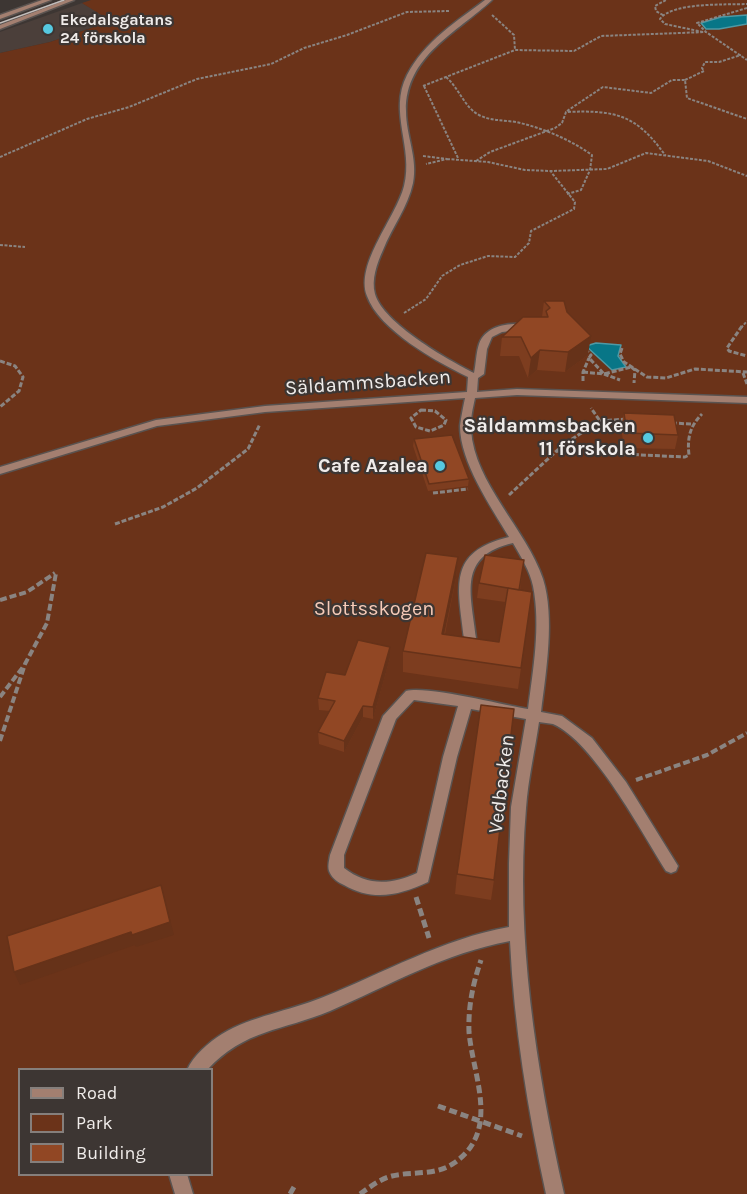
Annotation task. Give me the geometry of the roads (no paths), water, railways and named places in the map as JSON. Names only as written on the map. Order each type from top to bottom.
[{"type":"street","points":[[0,17],[48,0]]},
{"type":"street","points":[[0,27],[71,0]]},
{"type":"street","points":[[473,376],[453,366],[401,330],[379,309],[370,292],[374,259],[409,184],[410,155],[402,110],[405,89],[419,61],[432,46],[489,0]]},
{"type":"street","name":"Vedbacken","points":[[540,327],[500,328],[489,332],[484,337],[478,374],[473,376],[465,423],[466,435],[486,486],[531,564],[540,590],[542,629],[534,715],[518,813],[516,933],[519,976],[542,1142],[555,1194]]},
{"type":"street","name":"Säldammsbacken","points":[[0,471],[156,423],[265,409],[471,394],[584,393],[747,400]]},
{"type":"street","points":[[470,638],[465,589],[468,572],[474,559],[483,549],[516,538]]},
{"type":"street","points":[[466,703],[450,757],[423,876],[402,888],[380,890],[349,883],[336,871],[337,855],[390,716],[411,695],[437,697],[557,720],[586,742],[621,786],[671,866]]},
{"type":"street","points":[[197,1068],[231,1038],[272,1021],[321,1006],[435,956],[516,933]]},
{"type":"street","points":[[179,1176],[184,1194]]},
{"type":"water","points":[[747,15],[747,24],[719,29],[706,29],[701,23],[721,17]]},
{"type":"water","points":[[596,343],[621,345],[618,356],[626,367],[612,370],[586,346]]},
{"type":"tram line","points":[[0,23],[64,0]]},
{"type":"place","name":"Ekedalsgatans 24 förskola","points":[[48,29]]},
{"type":"place","name":"Säldammsbacken 11 förskola","points":[[648,438]]},
{"type":"place","name":"Cafe Azalea","points":[[440,466]]},
{"type":"park label","name":"Slottsskogen","points":[[374,609]]}]
